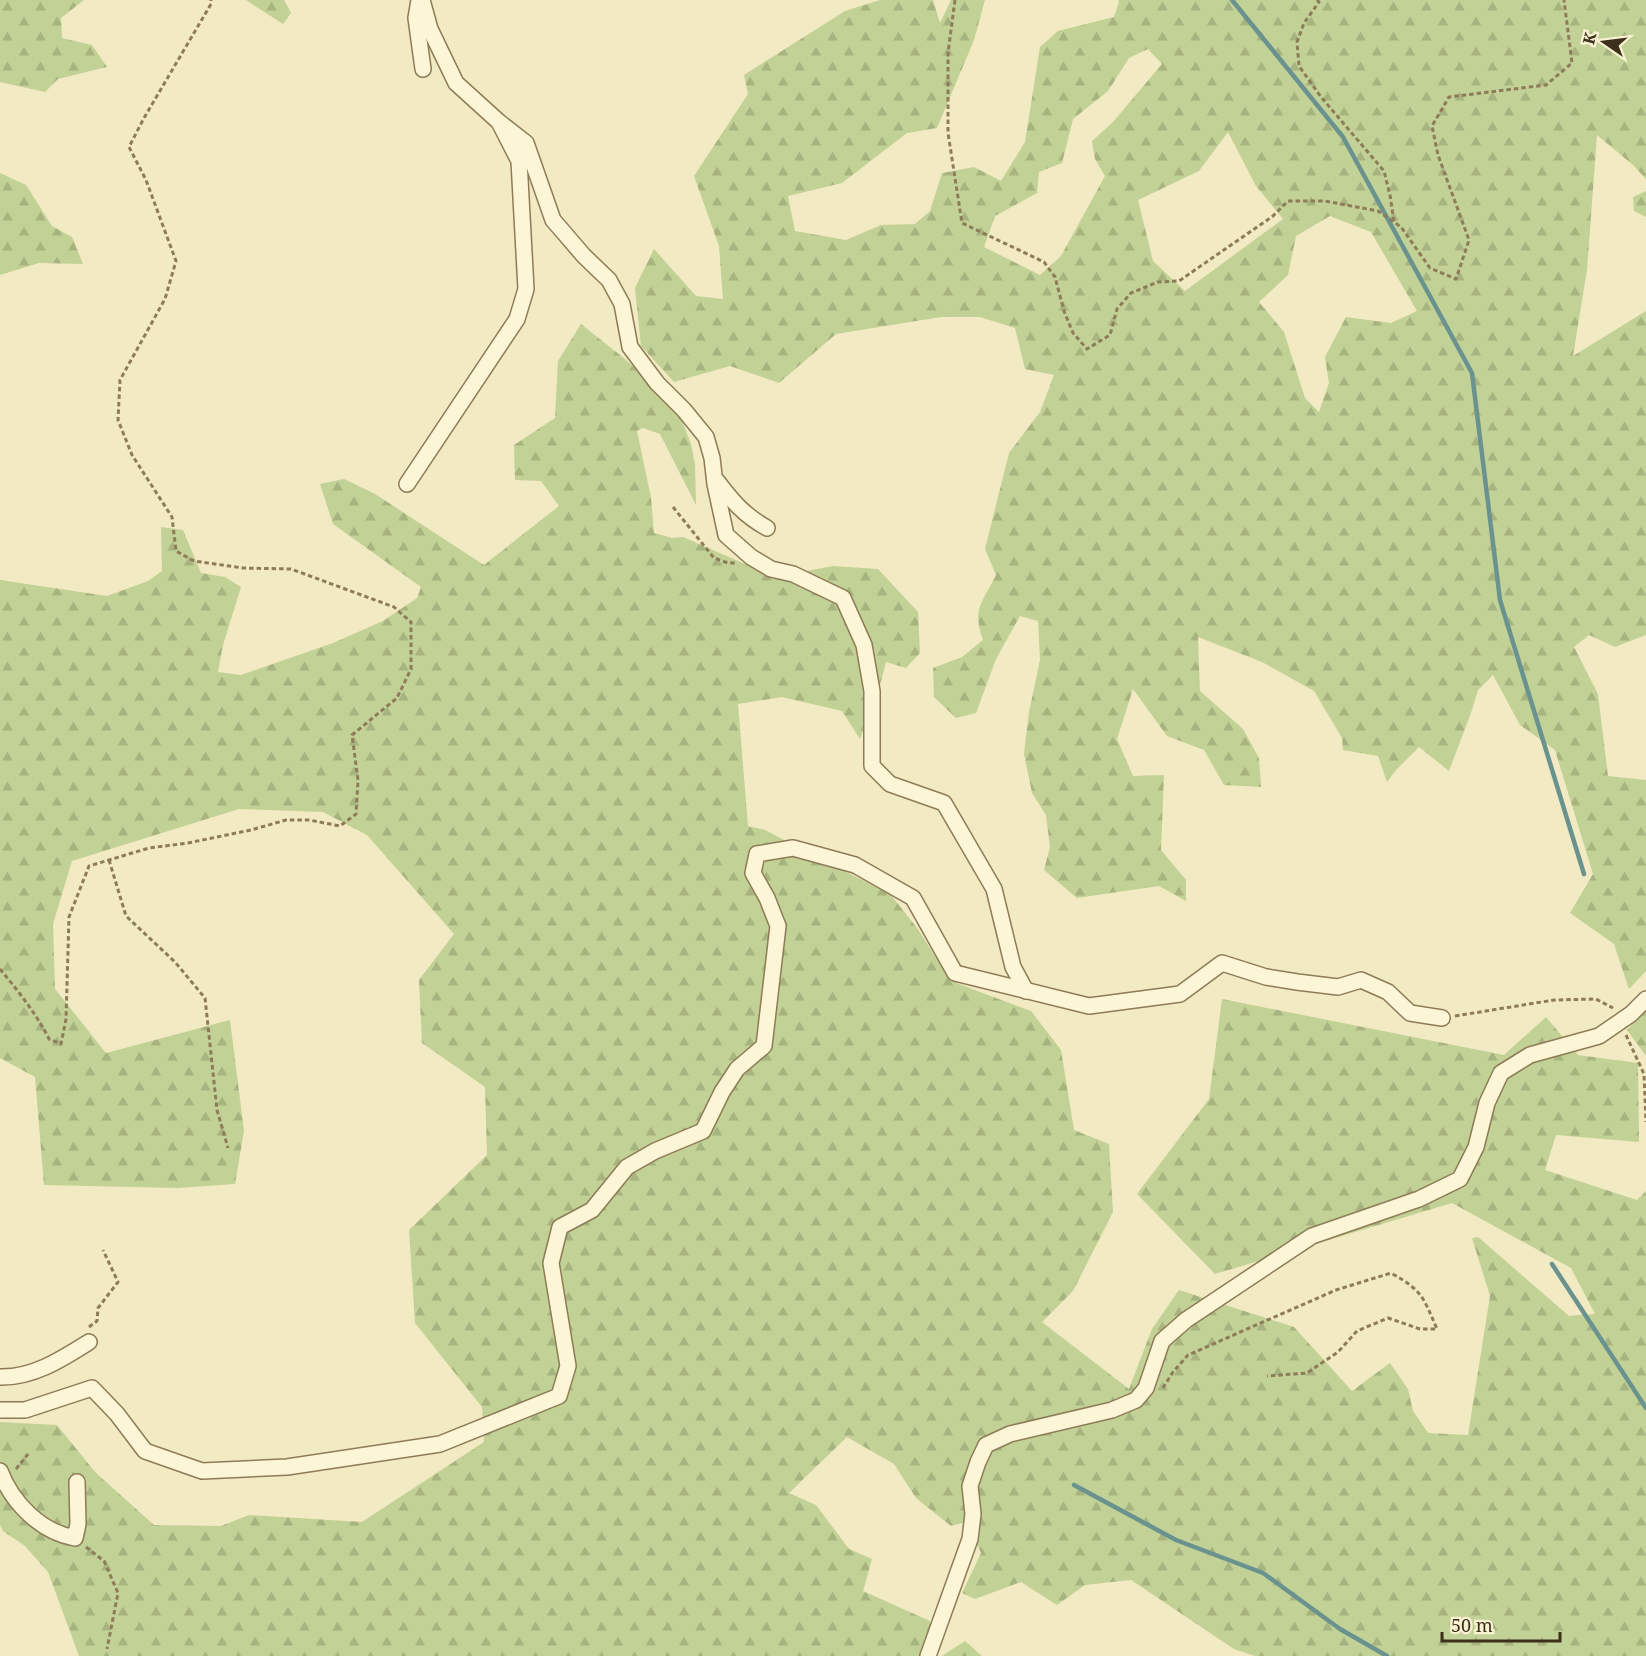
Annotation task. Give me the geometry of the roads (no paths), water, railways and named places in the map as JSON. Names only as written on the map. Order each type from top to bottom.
[{"type":"street","points":[[420,0],[416,18],[423,69]]},
{"type":"street","points":[[420,0],[430,29],[456,83],[526,143],[553,220],[584,256],[609,280],[622,304],[630,347],[657,384],[684,410],[705,437],[712,458],[726,535],[758,562],[771,569],[793,574],[843,598],[864,645],[872,691],[872,766],[890,784],[945,803],[994,889],[1013,967],[1026,991]]},
{"type":"street","points":[[407,484],[517,319],[526,289],[519,161],[499,122]]},
{"type":"street","points":[[714,476],[732,501],[748,517],[767,528]]},
{"type":"street","points":[[1,1414],[25,1410],[92,1388],[117,1414],[145,1451],[202,1471],[287,1467],[440,1444],[559,1396],[568,1366],[551,1263],[560,1227],[592,1210],[627,1167],[655,1150],[703,1131],[736,1069],[764,1046],[778,926],[767,898],[753,873],[757,854],[793,848],[855,865],[913,898],[955,973],[1026,991],[1089,1006],[1180,994],[1222,963],[1266,977],[1297,982],[1338,987],[1361,980],[1388,992],[1410,1013],[1442,1018]]},
{"type":"street","points":[[928,1656],[970,1539],[973,1514],[970,1486],[986,1445],[1010,1434],[1112,1410],[1136,1400],[1146,1388],[1162,1341],[1186,1320],[1312,1236],[1419,1199],[1460,1179],[1476,1147],[1487,1103],[1501,1073],[1530,1055],[1599,1036],[1631,1014],[1646,999]]},
{"type":"street","points":[[0,1377],[10,1377],[52,1365],[89,1335]]},
{"type":"street","points":[[0,1471],[21,1506],[42,1526],[61,1535],[75,1538],[78,1524],[77,1482]]},
{"type":"waterway","points":[[1232,0],[1343,137],[1472,373],[1500,600],[1584,874]]},
{"type":"waterway","points":[[1552,1264],[1646,1408]]},
{"type":"waterway","points":[[1074,1485],[1176,1540],[1263,1573],[1340,1629],[1387,1656]]}]
